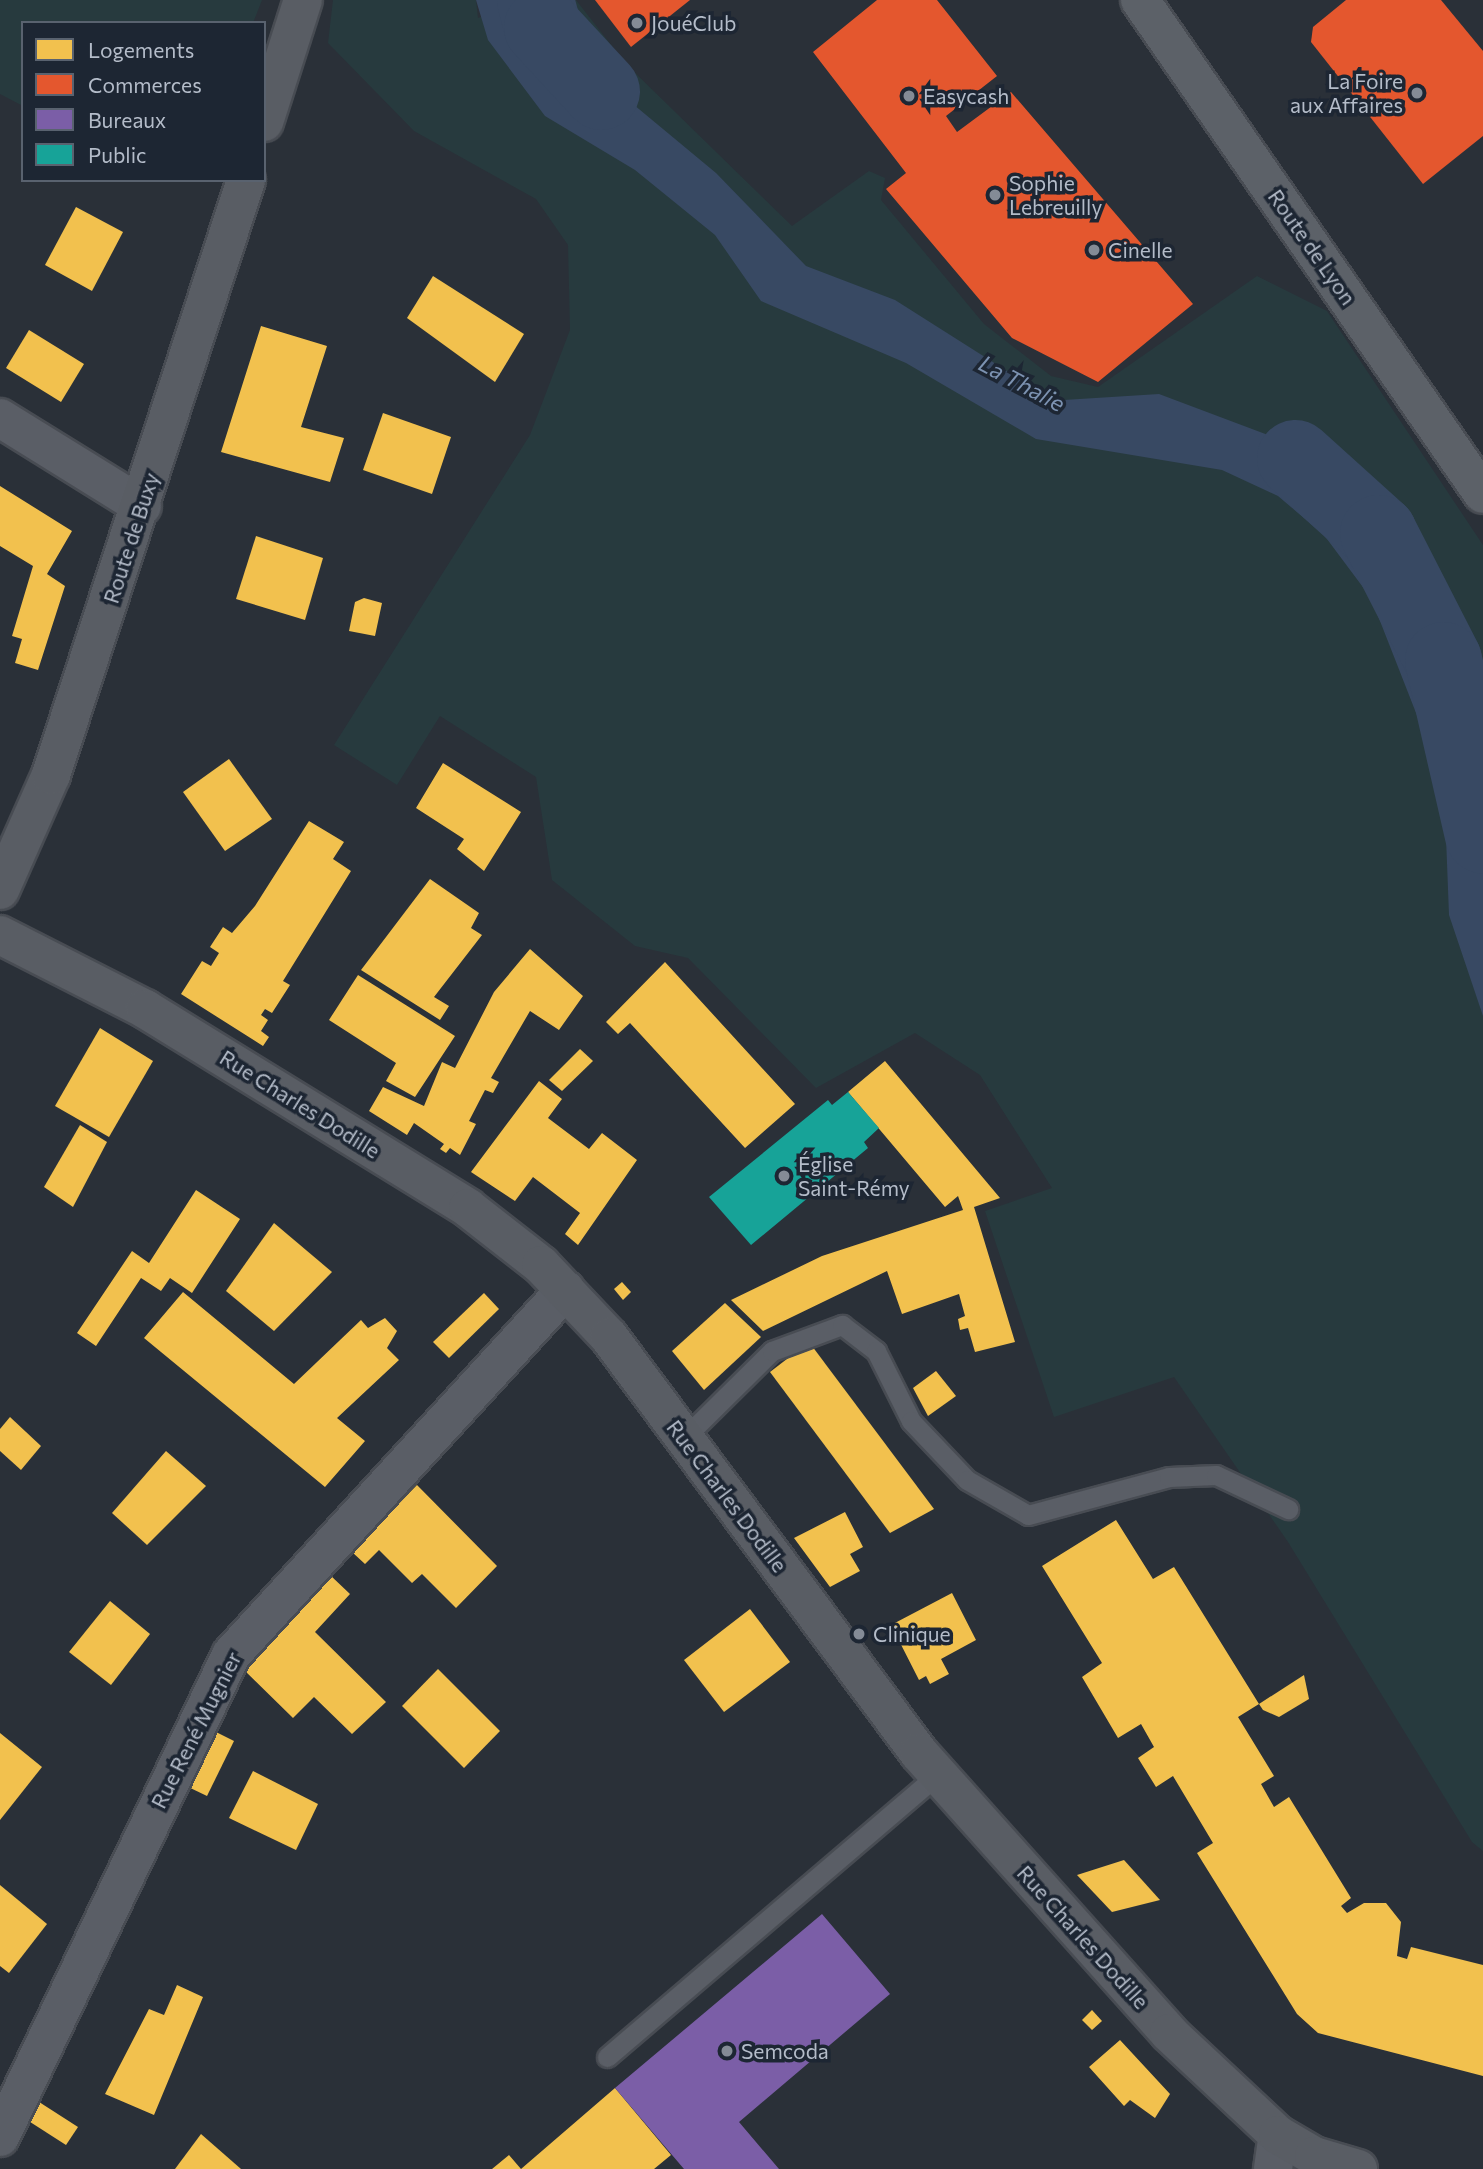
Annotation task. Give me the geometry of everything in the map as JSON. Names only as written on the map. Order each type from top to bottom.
[{"type":"main road","points":[[266,116],[303,0]]},
{"type":"main road","name":"Route de Lyon","points":[[1140,0],[1483,494]]},
{"type":"main road","name":"Route de Buxy","points":[[0,890],[51,775],[142,506],[245,182]]},
{"type":"main road","name":"Rue Charles Dodille","points":[[0,935],[145,1009],[468,1208],[566,1290],[684,1438],[938,1774],[1276,2152],[1357,2169]]},
{"type":"street","points":[[0,418],[142,506]]},
{"type":"street","name":"Rue René Mugnier","points":[[0,2137],[231,1655],[566,1290]]},
{"type":"lane","points":[[684,1438],[772,1351],[842,1325],[876,1350],[911,1421],[967,1480],[1028,1515],[1169,1477],[1216,1475],[1288,1509]]},
{"type":"lane","points":[[607,2057],[938,1774]]},
{"type":"green space","points":[[0,0],[262,0],[254,21],[21,21],[21,105],[0,94]]},
{"type":"green space","points":[[333,0],[476,0],[478,18],[524,0],[576,0],[626,64],[792,226],[869,171],[885,178],[881,200],[984,324],[1051,376],[1098,387],[1257,276],[1327,311],[1483,545],[1483,1851],[1472,1842],[1288,1542],[1174,1377],[1054,1417],[985,1211],[1052,1188],[980,1075],[915,1033],[816,1088],[688,958],[635,946],[552,880],[536,777],[440,716],[397,785],[334,745],[530,435],[570,330],[568,245],[536,199],[414,131],[328,43]]},
{"type":"water","points":[[476,0],[532,0],[563,46],[716,173],[806,266],[895,300],[1043,394],[1064,400],[1159,394],[1284,441],[1357,505],[1409,590],[1448,672],[1483,780],[1483,1016],[1449,915],[1445,811],[1418,718],[1371,598],[1324,535],[1278,496],[1222,470],[1036,439],[906,363],[761,301],[715,235],[635,170],[545,116],[488,40]]},
{"type":"building: Logements","points":[[76,207],[123,232],[92,291],[45,265]]},
{"type":"building: Logements","points":[[433,276],[524,334],[495,382],[407,318]]},
{"type":"building: Logements","points":[[261,326],[327,346],[301,427],[344,438],[330,482],[221,452]]},
{"type":"building: Logements","points":[[29,330],[84,364],[61,402],[6,368]]},
{"type":"building: Logements","points":[[383,413],[451,437],[432,494],[363,470]]},
{"type":"building: Logements","points":[[0,486],[72,531],[47,574],[65,586],[38,670],[15,663],[22,639],[12,636],[33,566],[0,546]]},
{"type":"building: Logements","points":[[256,536],[323,558],[305,620],[236,599]]},
{"type":"building: Logements","points":[[364,598],[382,603],[375,636],[349,631],[355,602]]},
{"type":"building: Logements","points":[[229,759],[272,819],[225,851],[183,792]]},
{"type":"building: Logements","points":[[443,763],[521,812],[484,871],[457,849],[464,839],[416,808]]},
{"type":"building: Logements","points":[[309,821],[344,842],[333,859],[351,871],[283,981],[290,985],[272,1013],[265,1009],[261,1015],[268,1020],[261,1031],[269,1037],[263,1046],[181,994],[202,961],[211,966],[219,953],[210,947],[223,927],[232,933],[255,906]]},
{"type":"building: Logements","points":[[430,879],[479,913],[471,928],[482,935],[434,997],[449,1006],[440,1020],[361,970]]},
{"type":"building: Logements","points":[[530,949],[583,996],[559,1030],[530,1011],[491,1078],[499,1082],[493,1093],[485,1090],[469,1121],[476,1124],[460,1155],[450,1148],[446,1153],[440,1149],[444,1144],[414,1123],[407,1135],[369,1111],[383,1087],[424,1106],[442,1062],[455,1068],[494,992]]},
{"type":"building: Logements","points":[[665,962],[795,1104],[745,1148],[630,1023],[618,1034],[606,1022]]},
{"type":"building: Logements","points":[[358,975],[455,1036],[415,1097],[386,1081],[396,1063],[329,1020]]},
{"type":"building: Logements","points":[[100,1028],[153,1061],[109,1137],[55,1106]]},
{"type":"building: Logements","points":[[580,1049],[593,1061],[562,1091],[549,1080]]},
{"type":"building: Logements","points":[[885,1061],[1000,1198],[974,1207],[1015,1342],[975,1352],[968,1328],[960,1330],[958,1319],[965,1316],[959,1294],[902,1314],[887,1271],[763,1331],[731,1300],[822,1256],[963,1210],[958,1196],[945,1207],[848,1092]]},
{"type":"building: Logements","points":[[539,1081],[562,1099],[548,1118],[589,1149],[602,1133],[637,1160],[578,1245],[565,1234],[580,1213],[533,1177],[515,1201],[471,1172]]},
{"type":"building: Logements","points":[[80,1125],[107,1142],[73,1207],[44,1187]]},
{"type":"building: Logements","points":[[196,1190],[240,1219],[192,1293],[170,1278],[161,1291],[141,1278],[96,1346],[77,1333],[132,1251],[149,1263]]},
{"type":"building: Logements","points":[[274,1223],[332,1272],[274,1331],[226,1291]]},
{"type":"building: Logements","points":[[622,1282],[631,1292],[623,1300],[614,1289]]},
{"type":"building: Logements","points":[[183,1292],[294,1384],[361,1320],[368,1328],[385,1318],[397,1331],[387,1348],[399,1360],[337,1418],[365,1441],[325,1487],[144,1338]]},
{"type":"building: Logements","points":[[484,1293],[499,1309],[449,1358],[433,1342]]},
{"type":"building: Logements","points":[[725,1303],[761,1337],[704,1390],[672,1351]]},
{"type":"building: Logements","points":[[809,1342],[934,1509],[890,1533],[770,1372]]},
{"type":"building: Logements","points":[[936,1371],[956,1396],[928,1416],[913,1388]]},
{"type":"building: Logements","points":[[10,1417],[41,1446],[21,1470],[0,1451],[0,1429]]},
{"type":"building: Logements","points":[[166,1451],[206,1486],[147,1545],[112,1513]]},
{"type":"building: Logements","points":[[417,1485],[497,1566],[456,1608],[422,1574],[412,1583],[379,1550],[365,1564],[352,1552]]},
{"type":"building: Logements","points":[[845,1512],[863,1547],[850,1554],[860,1571],[830,1587],[794,1538]]},
{"type":"building: Logements","points":[[1116,1520],[1153,1579],[1174,1567],[1259,1704],[1238,1717],[1274,1776],[1261,1784],[1274,1807],[1289,1797],[1351,1898],[1341,1906],[1347,1913],[1364,1903],[1386,1903],[1401,1922],[1397,1956],[1407,1959],[1411,1947],[1483,1965],[1483,2076],[1318,2033],[1297,2014],[1197,1853],[1213,1843],[1173,1776],[1156,1787],[1138,1758],[1154,1747],[1141,1724],[1118,1738],[1082,1677],[1102,1663],[1042,1566]]},
{"type":"building: Logements","points":[[330,1575],[350,1594],[315,1632],[386,1702],[352,1734],[314,1697],[293,1718],[242,1668]]},
{"type":"building: Logements","points":[[952,1593],[976,1640],[941,1659],[949,1674],[930,1684],[926,1676],[919,1680],[891,1625]]},
{"type":"building: Logements","points":[[110,1601],[150,1634],[111,1685],[69,1652]]},
{"type":"building: Logements","points":[[750,1609],[790,1662],[724,1712],[684,1660]]},
{"type":"building: Logements","points":[[438,1669],[500,1731],[464,1768],[402,1706]]},
{"type":"building: Logements","points":[[1304,1675],[1309,1699],[1279,1717],[1263,1710],[1259,1704]]},
{"type":"building: Logements","points":[[210,1729],[234,1741],[207,1796],[182,1784]]},
{"type":"building: Logements","points":[[0,1733],[42,1767],[0,1820]]},
{"type":"building: Logements","points":[[253,1771],[318,1804],[296,1850],[229,1818]]},
{"type":"building: Logements","points":[[1124,1860],[1160,1900],[1112,1912],[1077,1875]]},
{"type":"building: Logements","points":[[0,1885],[47,1924],[9,1973],[0,1966]]},
{"type":"building: Logements","points":[[177,1985],[203,1997],[154,2115],[105,2094],[149,2009],[164,2015]]},
{"type":"building: Logements","points":[[1092,2010],[1102,2021],[1092,2030],[1082,2020]]},
{"type":"building: Logements","points":[[1120,2040],[1170,2094],[1155,2118],[1130,2100],[1124,2106],[1089,2067]]},
{"type":"building: Logements","points":[[615,2088],[671,2155],[654,2169],[521,2169]]},
{"type":"building: Logements","points":[[36,2100],[78,2127],[66,2145],[27,2120]]},
{"type":"building: Logements","points":[[201,2134],[241,2169],[175,2169]]},
{"type":"building: Logements","points":[[509,2155],[521,2169],[492,2169]]},
{"type":"building: Commerces","name":"JouéClub","points":[[595,0],[690,0],[631,47]]},
{"type":"building: Commerces","points":[[877,0],[937,0],[997,76],[946,116],[957,132],[1011,92],[1193,304],[1098,382],[1012,338],[886,189],[906,173],[813,52]]},
{"type":"building: Commerces","name":"La Foire aux Affaires","points":[[1346,0],[1441,0],[1483,51],[1483,136],[1423,184],[1311,42],[1313,27]]},
{"type":"building: Bureaux","points":[[822,1914],[890,1994],[739,2122],[779,2169],[684,2169],[615,2088]]},
{"type":"building: Public","name":"Église Saint-Rémy","points":[[848,1092],[879,1128],[864,1142],[868,1148],[751,1245],[709,1197],[828,1100],[832,1105]]},
{"type":"waterway","name":"La Thalie","points":[[535,0],[542,27],[601,91]]},
{"type":"waterway","name":"La Thalie","points":[[1295,458],[1378,533],[1443,660],[1483,834]]},
{"type":"place","name":"JouéClub","points":[[637,23]]},
{"type":"place","name":"La Foire aux Affaires","points":[[1417,93]]},
{"type":"place","name":"Easycash","points":[[909,96]]},
{"type":"place","name":"Sophie Lebreuilly","points":[[995,195]]},
{"type":"place","name":"Cinelle","points":[[1094,250]]},
{"type":"place","name":"Église Saint-Rémy","points":[[784,1176]]},
{"type":"place","name":"Clinique","points":[[859,1634]]},
{"type":"place","name":"Semcoda","points":[[727,2051]]}]
